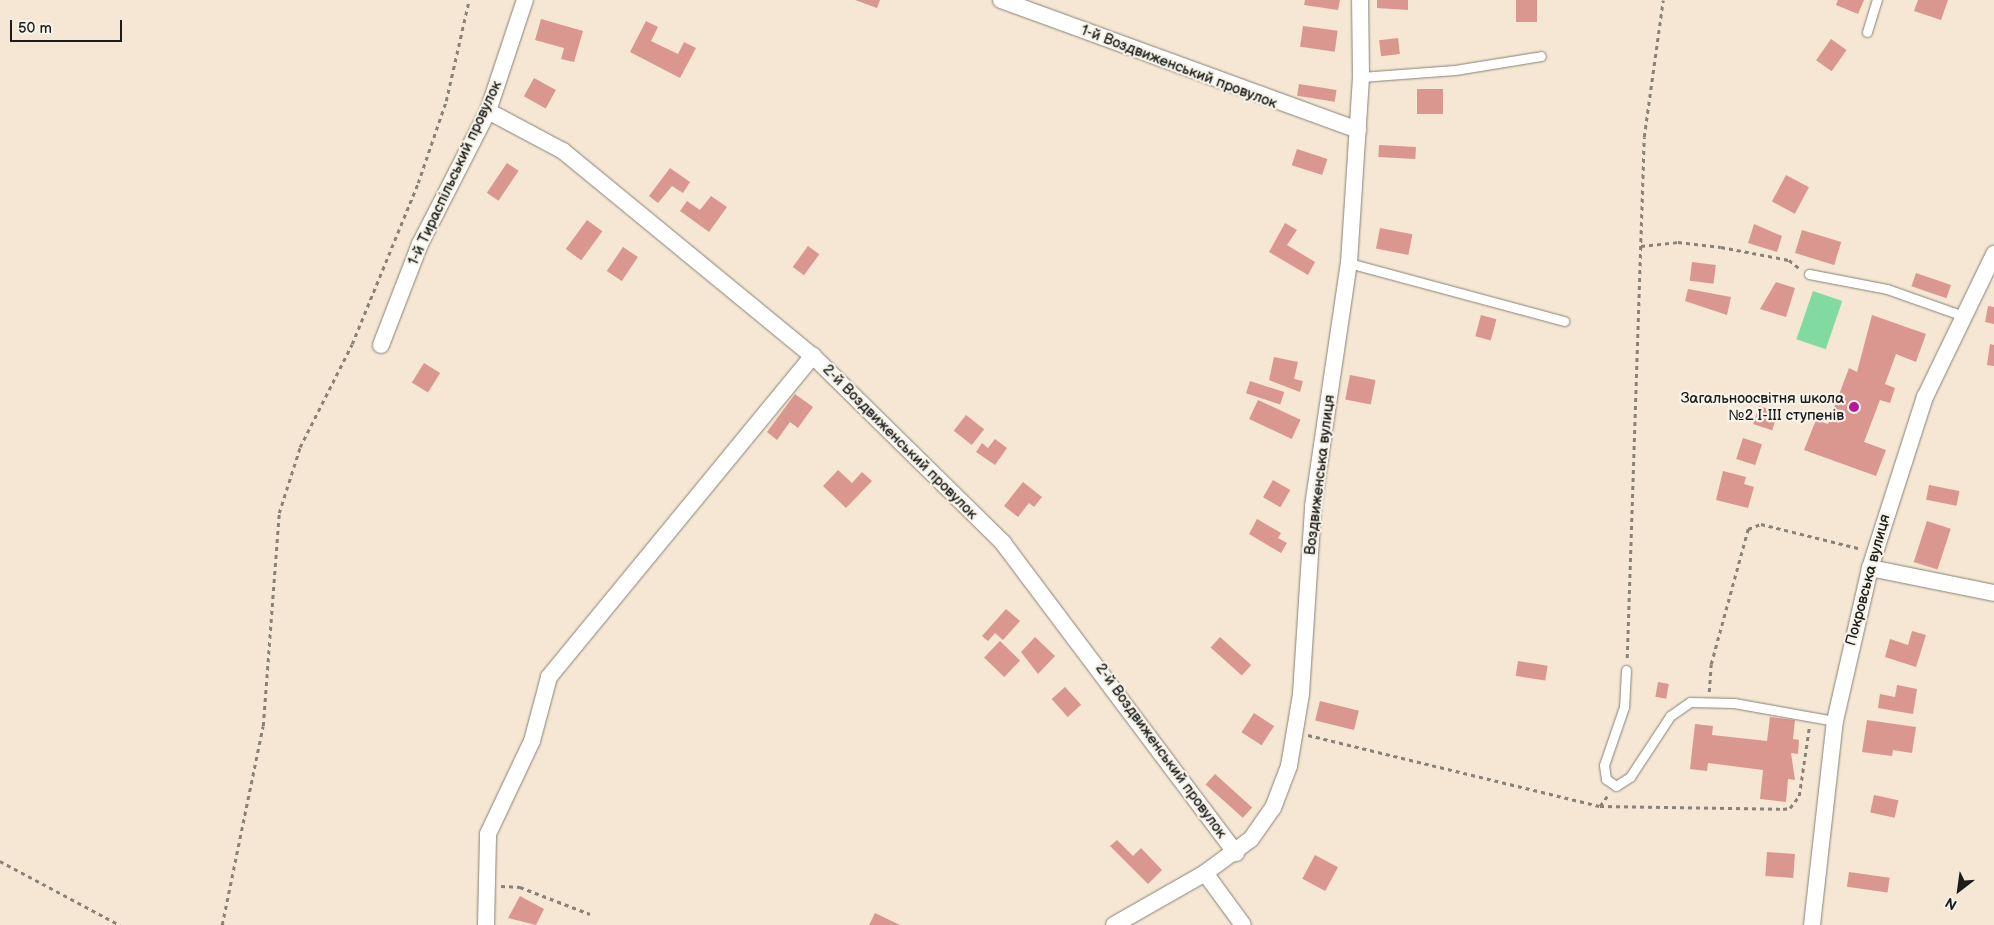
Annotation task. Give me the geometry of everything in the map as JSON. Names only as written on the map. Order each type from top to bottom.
[{"type":"street","name":"1-й Тираспільський провулок","points":[[382,345],[420,244],[488,111],[525,0]]},
{"type":"street","name":"1-й Воздвиженський провулок","points":[[1001,0],[1358,130]]},
{"type":"street","name":"Воздвиженська вулиця","points":[[1114,925],[1236,853],[1272,808],[1297,732],[1313,506],[1349,263],[1361,77],[1360,0]]},
{"type":"street","name":"2-й Воздвиженський провулок","points":[[488,111],[564,151],[813,356],[1003,543],[1236,853]]},
{"type":"street","name":"Покровська вулиця","points":[[1812,925],[1835,721],[1872,561],[1918,415],[1962,315],[1994,254]]},
{"type":"street","points":[[486,925],[489,885],[487,851],[492,819],[532,741],[542,692],[558,662],[813,356]]},
{"type":"street","points":[[1872,561],[1994,593]]},
{"type":"street","points":[[1205,873],[1242,925]]},
{"type":"lane","points":[[1867,32],[1877,0]]},
{"type":"lane","points":[[1361,77],[1455,70],[1542,56]]},
{"type":"lane","points":[[1349,263],[1564,321]]},
{"type":"lane","points":[[1809,274],[1887,289],[1962,315]]},
{"type":"lane","points":[[1626,670],[1624,707],[1604,765],[1611,784],[1616,786],[1630,777],[1678,708],[1708,701],[1835,721]]},
{"type":"path","points":[[222,925],[263,726],[279,512],[300,447],[352,344],[418,183],[446,101],[469,0]]},
{"type":"path","points":[[1626,670],[1644,137],[1663,0]]},
{"type":"path","points":[[1641,246],[1678,242],[1721,247],[1789,260],[1809,274]]},
{"type":"path","points":[[1708,701],[1711,664],[1744,536],[1753,525],[1850,544],[1872,561]]},
{"type":"path","points":[[1297,732],[1593,805],[1783,809],[1790,808],[1799,796],[1810,717]]},
{"type":"path","points":[[0,860],[120,925]]},
{"type":"path","points":[[489,885],[520,888],[590,914]]},
{"type":"green space","points":[[1813,291],[1842,301],[1826,349],[1796,339]]},
{"type":"building","points":[[855,0],[880,0],[877,8]]},
{"type":"building","points":[[1305,0],[1340,0],[1338,10],[1304,5]]},
{"type":"building","points":[[1377,0],[1408,0],[1408,10],[1377,8]]},
{"type":"building","points":[[1516,0],[1537,0],[1537,22],[1516,22]]},
{"type":"building","points":[[1838,0],[1864,0],[1858,14],[1836,5]]},
{"type":"building","points":[[1918,0],[1948,0],[1941,20],[1914,11]]},
{"type":"building","points":[[541,19],[583,31],[574,62],[561,59],[564,48],[535,40]]},
{"type":"building","points":[[646,21],[658,27],[651,41],[678,54],[684,42],[696,48],[680,78],[630,52]]},
{"type":"building","points":[[1303,26],[1338,31],[1335,52],[1300,47]]},
{"type":"building","points":[[1398,38],[1400,54],[1381,56],[1379,40]]},
{"type":"building","points":[[1831,39],[1847,50],[1832,71],[1816,60]]},
{"type":"building","points":[[534,78],[556,90],[546,108],[524,96]]},
{"type":"building","points":[[1299,84],[1337,90],[1335,102],[1297,96]]},
{"type":"building","points":[[1417,89],[1443,89],[1443,114],[1417,114]]},
{"type":"building","points":[[1379,145],[1416,147],[1415,159],[1378,157]]},
{"type":"building","points":[[1297,149],[1327,159],[1322,175],[1292,165]]},
{"type":"building","points":[[507,163],[519,171],[498,201],[487,193]]},
{"type":"building","points":[[670,168],[690,182],[683,193],[672,186],[658,203],[649,196]]},
{"type":"building","points":[[1786,175],[1809,187],[1795,214],[1772,201]]},
{"type":"building","points":[[711,196],[727,207],[709,232],[680,211],[687,201],[700,210]]},
{"type":"building","points":[[587,220],[602,231],[581,260],[566,249]]},
{"type":"building","points":[[1285,223],[1297,230],[1287,245],[1315,262],[1308,275],[1269,252]]},
{"type":"building","points":[[1754,224],[1782,236],[1777,252],[1748,243]]},
{"type":"building","points":[[1380,228],[1412,234],[1408,255],[1376,249]]},
{"type":"building","points":[[1802,230],[1841,242],[1834,265],[1795,253]]},
{"type":"building","points":[[808,246],[819,254],[804,275],[793,267]]},
{"type":"building","points":[[623,247],[638,257],[622,281],[607,271]]},
{"type":"building","points":[[1692,262],[1716,265],[1714,284],[1690,281]]},
{"type":"building","points":[[1916,273],[1951,285],[1946,298],[1911,286]]},
{"type":"building","points":[[1776,282],[1795,288],[1786,317],[1760,309]]},
{"type":"building","points":[[1688,289],[1731,297],[1727,315],[1685,301]]},
{"type":"building","points":[[1988,306],[1994,307],[1994,324],[1985,322]]},
{"type":"building","points":[[1481,315],[1496,319],[1491,340],[1475,336]]},
{"type":"building","points":[[1872,315],[1926,334],[1916,362],[1896,354],[1885,384],[1895,388],[1890,403],[1880,400],[1864,442],[1886,450],[1876,476],[1804,450],[1816,420],[1828,424],[1849,368],[1857,372]]},
{"type":"building","points":[[1990,344],[1994,345],[1994,366],[1987,365]]},
{"type":"building","points":[[1274,357],[1298,362],[1294,379],[1303,381],[1300,392],[1269,380]]},
{"type":"building","points":[[424,363],[440,373],[428,393],[412,383]]},
{"type":"building","points":[[1350,375],[1376,380],[1371,405],[1345,400]]},
{"type":"building","points":[[1250,381],[1284,392],[1280,404],[1246,393]]},
{"type":"building","points":[[795,394],[813,407],[798,428],[790,422],[777,440],[767,432]]},
{"type":"building","points":[[1258,400],[1301,420],[1292,439],[1249,419]]},
{"type":"building","points":[[1759,406],[1778,412],[1772,430],[1753,424]]},
{"type":"building","points":[[966,415],[984,429],[972,445],[954,431]]},
{"type":"building","points":[[1743,438],[1762,444],[1755,465],[1736,459]]},
{"type":"building","points":[[995,439],[1007,448],[995,465],[976,452],[982,443],[988,448]]},
{"type":"building","points":[[838,470],[852,483],[862,472],[872,481],[846,508],[823,486]]},
{"type":"building","points":[[1723,471],[1746,477],[1744,484],[1754,487],[1748,508],[1716,500]]},
{"type":"building","points":[[1273,480],[1290,490],[1280,507],[1263,497]]},
{"type":"building","points":[[1023,482],[1042,497],[1034,507],[1029,503],[1018,517],[1004,506]]},
{"type":"building","points":[[1929,485],[1959,491],[1957,506],[1926,500]]},
{"type":"building","points":[[1257,519],[1281,533],[1278,538],[1287,543],[1281,553],[1249,534]]},
{"type":"building","points":[[1927,521],[1951,529],[1937,570],[1914,562]]},
{"type":"building","points":[[1006,609],[1020,621],[1003,640],[995,633],[988,641],[982,636]]},
{"type":"building","points":[[1912,631],[1926,635],[1916,667],[1885,657],[1890,639],[1908,645]]},
{"type":"building","points":[[1035,637],[1055,656],[1038,674],[1021,652]]},
{"type":"building","points":[[1220,637],[1251,665],[1242,676],[1211,647]]},
{"type":"building","points":[[1000,641],[1020,660],[1004,677],[984,658]]},
{"type":"building","points":[[1518,661],[1548,666],[1545,681],[1516,676]]},
{"type":"building","points":[[1658,682],[1669,684],[1666,699],[1655,697]]},
{"type":"building","points":[[1897,685],[1917,689],[1913,714],[1878,708],[1880,694],[1895,697]]},
{"type":"building","points":[[1065,687],[1081,705],[1068,717],[1052,699]]},
{"type":"building","points":[[1320,701],[1359,711],[1354,730],[1315,720]]},
{"type":"building","points":[[1254,713],[1274,726],[1262,745],[1241,732]]},
{"type":"building","points":[[1770,717],[1795,720],[1793,739],[1799,740],[1798,754],[1791,753],[1795,780],[1788,779],[1786,802],[1760,799],[1763,770],[1708,763],[1707,771],[1690,769],[1695,724],[1713,726],[1712,735],[1767,741]]},
{"type":"building","points":[[1867,720],[1916,727],[1912,753],[1893,750],[1892,756],[1862,752]]},
{"type":"building","points":[[1215,774],[1252,807],[1243,818],[1206,784]]},
{"type":"building","points":[[1874,795],[1898,800],[1895,818],[1870,813]]},
{"type":"building","points":[[1117,840],[1133,856],[1141,848],[1162,870],[1148,884],[1110,846]]},
{"type":"building","points":[[1767,852],[1795,854],[1793,878],[1765,876]]},
{"type":"building","points":[[1315,855],[1338,867],[1325,891],[1302,879]]},
{"type":"building","points":[[1849,872],[1890,878],[1888,893],[1847,887]]},
{"type":"building","points":[[520,896],[544,909],[536,925],[508,918]]},
{"type":"building","points":[[875,913],[900,925],[869,925]]},
{"type":"place","name":"Загальноосвітня школа №2 I-III ступенів","points":[[1854,407]]}]
